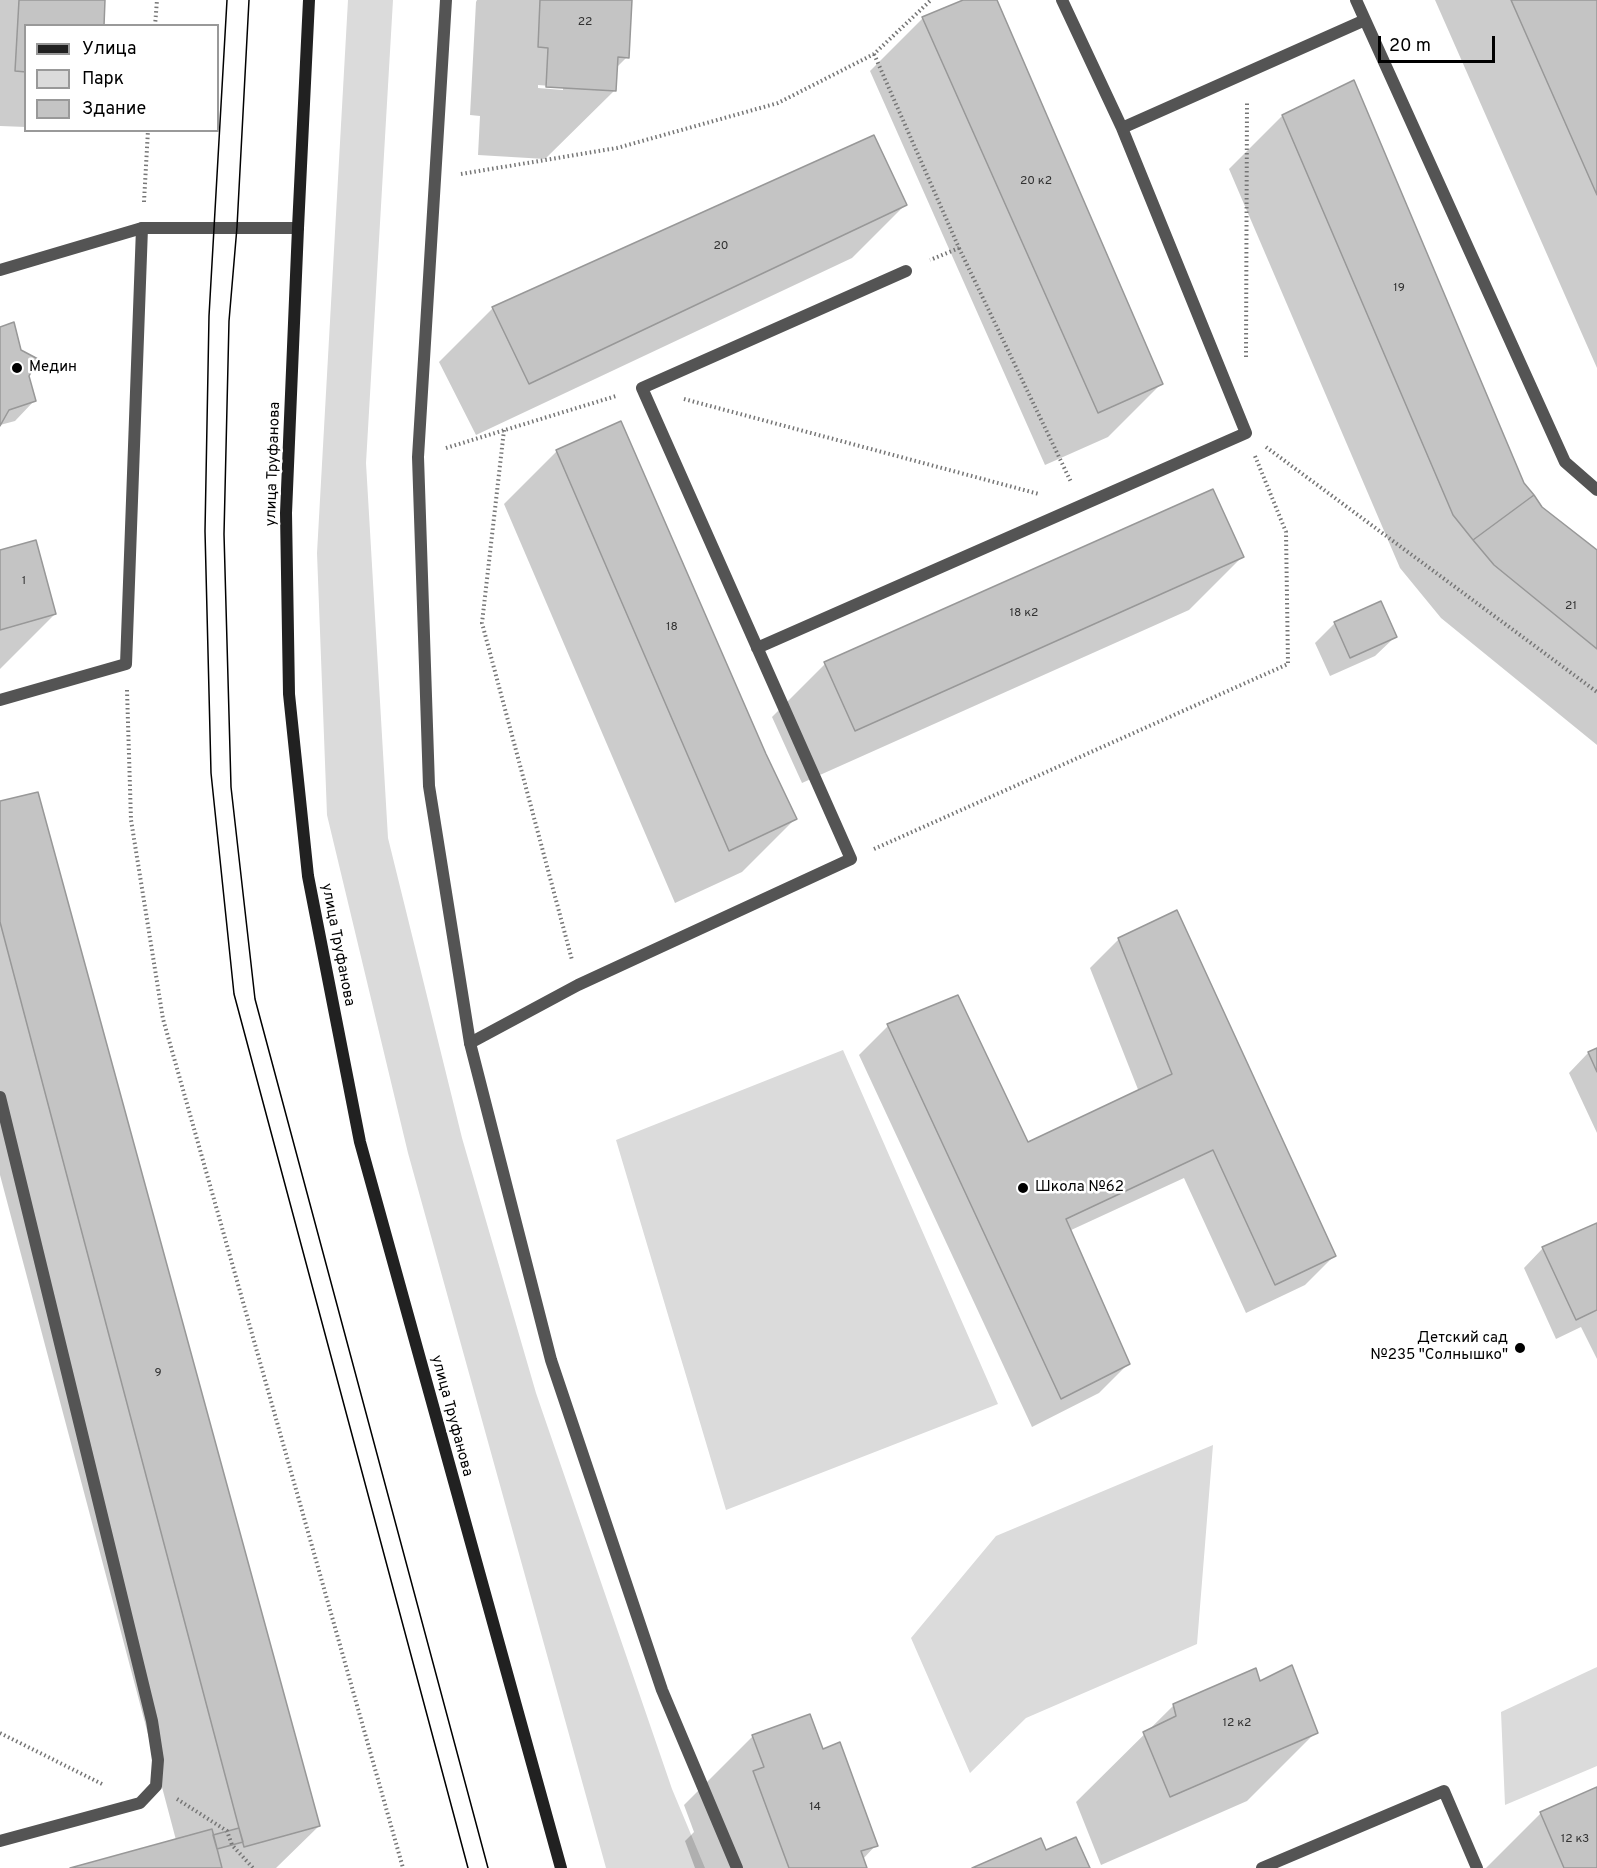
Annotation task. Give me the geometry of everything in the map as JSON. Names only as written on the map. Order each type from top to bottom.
[{"type":"street","name":"улица Труфанова","points":[[309,0],[286,513],[289,694],[308,876],[360,1142],[561,1868]]},
{"type":"street","points":[[446,0],[418,457],[429,786],[470,1043],[552,1360],[662,1690],[737,1868]]},
{"type":"street","points":[[757,648],[1246,433],[1122,128],[1062,0]]},
{"type":"street","points":[[1356,0],[1565,462],[1597,490]]},
{"type":"street","points":[[1122,128],[1365,20]]},
{"type":"street","points":[[0,700],[126,664],[142,228]]},
{"type":"street","points":[[0,270],[142,228],[298,228]]},
{"type":"street","points":[[470,1043],[578,985],[851,859],[642,388],[906,271]]},
{"type":"street","points":[[0,1097],[152,1721],[158,1760],[156,1786],[140,1803],[0,1841]]},
{"type":"street","points":[[1262,1868],[1444,1791],[1477,1868]]},
{"type":"path","points":[[155,24],[157,0]]},
{"type":"path","points":[[435,178],[617,148],[778,103],[874,54],[931,0]]},
{"type":"path","points":[[874,54],[958,248],[1082,505]]},
{"type":"path","points":[[1246,363],[1247,72]]},
{"type":"path","points":[[142,228],[148,132]]},
{"type":"path","points":[[906,271],[958,248]]},
{"type":"path","points":[[418,457],[642,388],[1082,505]]},
{"type":"path","points":[[504,430],[482,623],[578,985]]},
{"type":"path","points":[[1246,433],[1597,692]]},
{"type":"path","points":[[851,859],[1288,664],[1287,532],[1246,433]]},
{"type":"path","points":[[126,664],[131,820],[163,1019],[403,1868]]},
{"type":"path","points":[[0,1733],[140,1803]]},
{"type":"path","points":[[156,1786],[227,1831],[232,1845],[253,1868]]},
{"type":"green space","points":[[348,0],[393,0],[366,463],[388,838],[462,1138],[536,1393],[672,1789],[705,1868],[606,1868],[408,1153],[327,815],[317,553]]},
{"type":"green space","points":[[843,1050],[998,1404],[726,1510],[616,1140]]},
{"type":"green space","points":[[1213,1445],[1197,1644],[1026,1718],[970,1773],[911,1638],[996,1536]]},
{"type":"green space","points":[[1597,1667],[1597,1766],[1505,1805],[1501,1712]]},
{"type":"building","points":[[19,0],[105,0],[104,24],[24,24],[24,72],[15,71]]},
{"type":"building","points":[[540,0],[632,0],[629,58],[618,57],[616,91],[546,87],[548,48],[538,47]]},
{"type":"building","points":[[963,0],[997,0],[1163,384],[1098,413],[922,17]]},
{"type":"building","points":[[1511,0],[1597,0],[1597,195]]},
{"type":"building","points":[[1354,80],[1524,483],[1534,495],[1473,540],[1453,515],[1282,115]]},
{"type":"building","points":[[874,135],[907,205],[529,384],[492,307]]},
{"type":"building","name":"Медин","points":[[14,322],[21,350],[38,359],[29,376],[36,401],[9,410],[0,426],[0,327]]},
{"type":"building","points":[[621,421],[766,754],[797,819],[729,851],[556,450]]},
{"type":"building","points":[[1213,489],[1244,557],[855,731],[824,662]]},
{"type":"building","points":[[1534,495],[1542,507],[1597,550],[1597,649],[1494,565],[1473,540]]},
{"type":"building","points":[[36,540],[56,614],[0,630],[0,550]]},
{"type":"building","points":[[1381,601],[1397,637],[1350,658],[1334,622]]},
{"type":"building","points":[[38,792],[320,1826],[244,1847],[0,922],[0,801]]},
{"type":"building","points":[[1177,910],[1336,1256],[1275,1285],[1213,1150],[1066,1219],[1130,1364],[1061,1399],[887,1024],[958,995],[1028,1142],[1172,1074],[1118,938]]},
{"type":"building","points":[[1597,1048],[1597,1072],[1588,1052]]},
{"type":"building","points":[[1597,1223],[1597,1310],[1576,1320],[1542,1247]]},
{"type":"building","points":[[1292,1665],[1318,1733],[1170,1797],[1143,1732],[1176,1716],[1173,1704],[1256,1668],[1260,1681]]},
{"type":"building","points":[[810,1714],[823,1749],[840,1742],[878,1846],[861,1851],[867,1868],[789,1868],[753,1771],[764,1767],[752,1735]]},
{"type":"building","points":[[1597,1787],[1597,1868],[1564,1868],[1540,1812]]},
{"type":"building","points":[[239,1828],[243,1842],[217,1849],[213,1835]]},
{"type":"building","points":[[212,1829],[222,1868],[70,1868]]},
{"type":"building","points":[[1076,1837],[1090,1868],[972,1868],[1041,1838],[1046,1850]]},
{"type":"tram line","points":[[227,0],[209,316],[205,531],[211,773],[234,994],[468,1868]]},
{"type":"tram line","points":[[249,0],[237,227],[229,321],[224,534],[231,787],[255,999],[488,1868]]},
{"type":"place","name":"Медин","points":[[17,368]]},
{"type":"place","name":"Школа №62","points":[[1023,1188]]},
{"type":"place","name":"Детский сад №235 \"Солнышко\"","points":[[1520,1348]]}]
